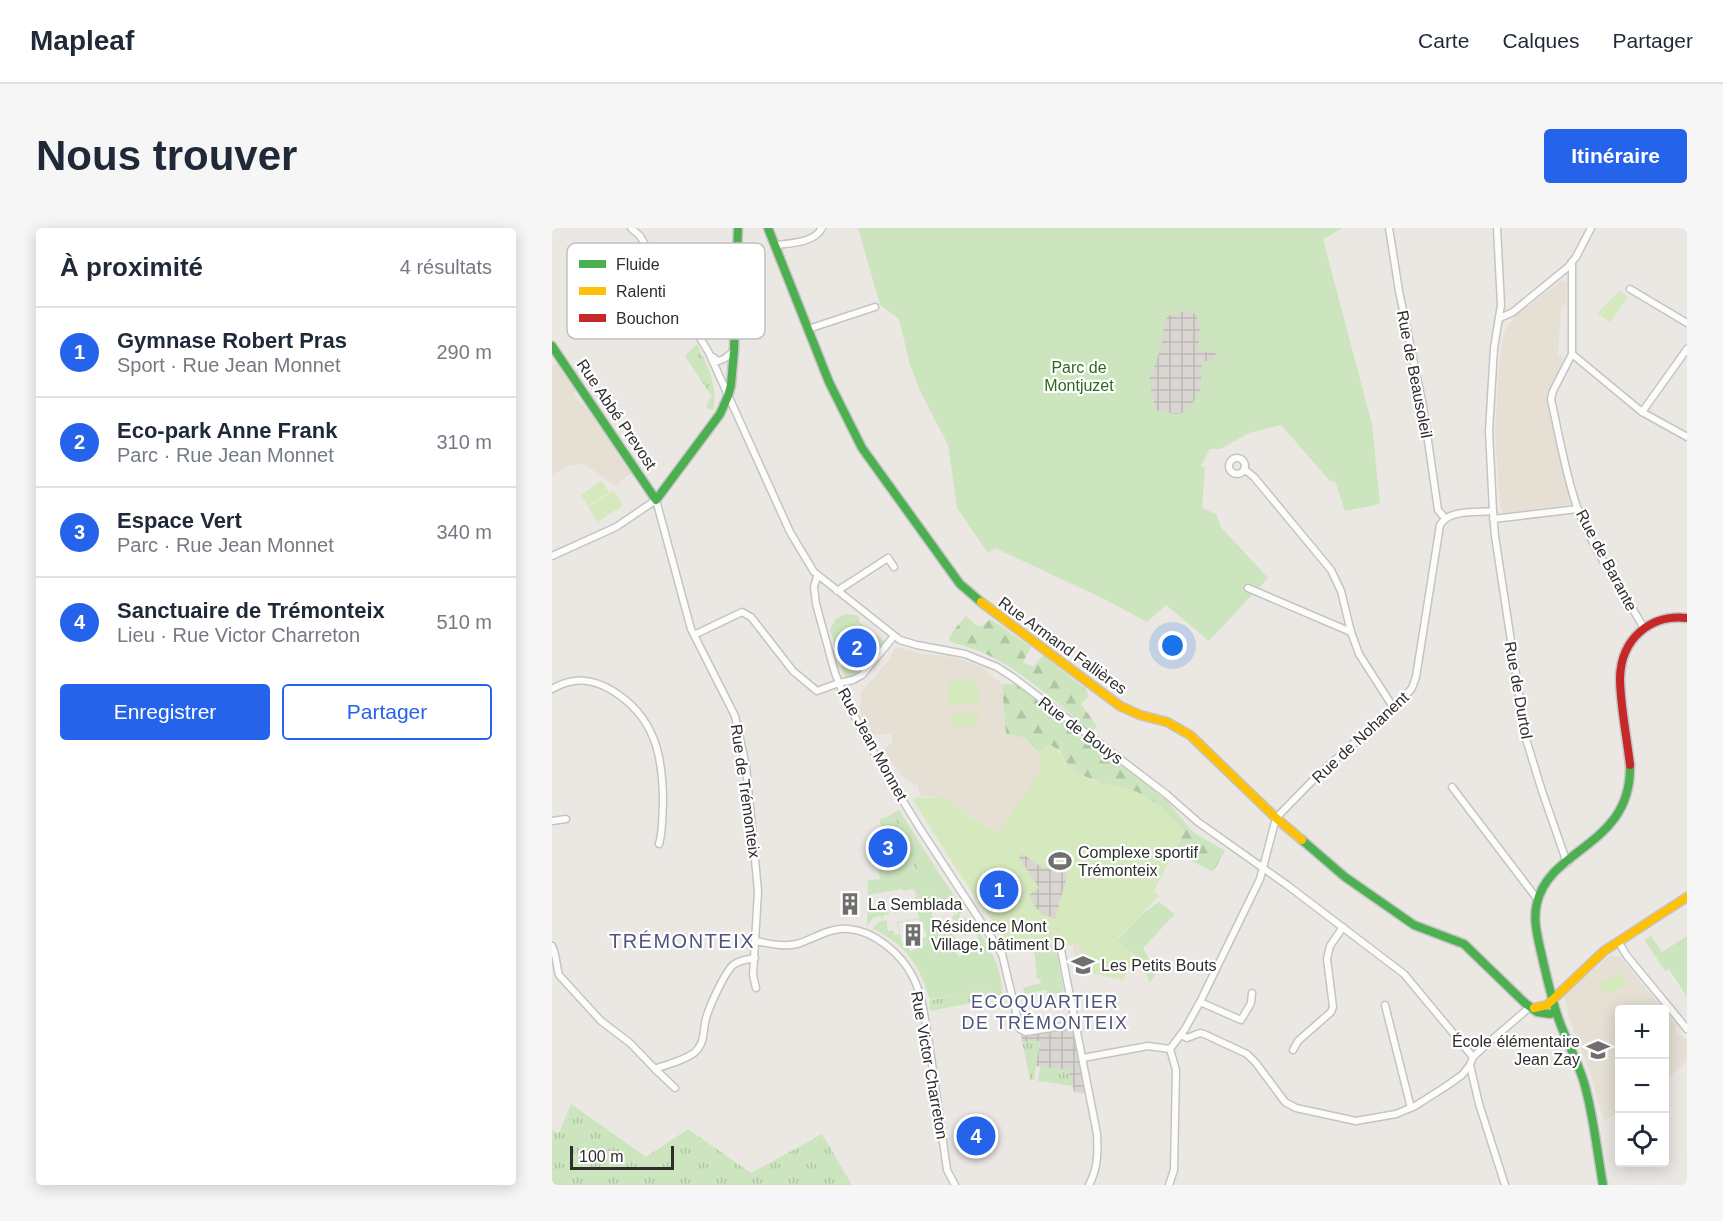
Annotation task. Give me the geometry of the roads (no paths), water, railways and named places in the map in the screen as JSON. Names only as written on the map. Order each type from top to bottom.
[{"type":"street","name":"Rue de Bouys","points":[[631,228],[644,243]]},
{"type":"street","points":[[738,228],[738,243]]},
{"type":"street","name":"Rue Armand Fallières","points":[[768,228],[829,382],[862,448],[967,592],[1120,706],[1140,715],[1167,722],[1190,735],[1276,819],[1345,877],[1402,918],[1464,944],[1530,1007]]},
{"type":"street","points":[[776,245],[810,239],[822,228]]},
{"type":"street","name":"Rue de Beausoleil","points":[[1389,228],[1399,291],[1421,396],[1438,510],[1445,518]]},
{"type":"street","points":[[1493,515],[1489,430],[1494,348],[1500,318],[1501,294],[1497,228]]},
{"type":"street","points":[[1500,318],[1513,312],[1572,262],[1591,228]]},
{"type":"street","points":[[1572,262],[1572,354],[1642,412],[1687,437]]},
{"type":"street","points":[[1630,289],[1687,323]]},
{"type":"street","points":[[808,329],[875,307]]},
{"type":"street","name":"Rue de Bouys","points":[[701,339],[741,420],[790,532],[817,577],[894,636],[917,645],[965,654],[997,667],[1166,794],[1198,822],[1404,974],[1473,1057]]},
{"type":"street","points":[[552,556],[616,526],[656,500],[720,414],[731,385],[734,339]]},
{"type":"street","name":"Rue Abbé Prevost","points":[[552,346],[656,500]]},
{"type":"street","points":[[1642,412],[1687,349]]},
{"type":"street","points":[[711,356],[718,361],[734,351]]},
{"type":"street","name":"Rue de Barante","points":[[1572,354],[1551,399],[1571,486],[1578,509],[1599,552],[1644,628]]},
{"type":"street","points":[[1244,469],[1254,477],[1331,570],[1341,591],[1359,654],[1394,707]]},
{"type":"street","name":"Rue de Trémonteix","points":[[656,500],[688,619],[735,716],[746,766],[758,891],[753,975],[756,988]]},
{"type":"street","points":[[1445,518],[1454,514],[1493,515],[1578,509]]},
{"type":"street","name":"Rue de Durtol","points":[[1493,515],[1526,740],[1567,863]]},
{"type":"street","name":"Rue de Nohanent","points":[[1170,1049],[1200,1002],[1255,889],[1263,869],[1276,819],[1317,776],[1412,688],[1416,677],[1440,525],[1445,518]]},
{"type":"street","points":[[837,591],[888,558],[894,567]]},
{"type":"street","name":"Rue Jean Monnet","points":[[817,577],[814,587],[816,604],[839,683],[853,715],[936,854],[991,934],[1002,954],[1020,1029],[1026,1032],[1076,1024]]},
{"type":"street","points":[[1248,588],[1351,632]]},
{"type":"street","points":[[694,635],[742,612],[752,617],[793,671],[817,691],[862,675],[894,636]]},
{"type":"street","points":[[1603,1185],[1586,1089],[1552,999],[1538,936],[1536,921],[1538,900],[1547,883],[1604,832],[1625,802],[1630,782],[1630,768],[1620,666],[1630,642],[1644,628],[1663,618],[1672,616],[1687,618]]},
{"type":"street","points":[[552,689],[562,683],[576,680],[594,681],[619,695],[642,716],[649,727],[661,763],[662,835],[659,844]]},
{"type":"street","points":[[1452,787],[1538,900]]},
{"type":"street","points":[[552,820],[566,819]]},
{"type":"street","points":[[1181,1035],[1187,1038],[1200,1033],[1238,1048],[1256,1063],[1285,1102],[1296,1108],[1356,1121],[1396,1114],[1411,1108],[1462,1075],[1473,1057],[1530,1007],[1543,1007],[1604,951],[1687,897]]},
{"type":"street","points":[[1293,1050],[1298,1041],[1331,1012],[1333,1007],[1327,959],[1330,946],[1343,927]]},
{"type":"street","name":"Rue Victor Charreton","points":[[756,941],[785,946],[797,944],[834,930],[850,929],[875,938],[891,949],[905,964],[914,977],[922,1006],[947,1170],[955,1185]]},
{"type":"street","points":[[1618,941],[1687,1029]]},
{"type":"street","points":[[552,946],[557,959],[556,966],[559,975],[601,1021],[630,1044],[675,1088]]},
{"type":"street","points":[[1061,950],[1097,1134],[1096,1169],[1089,1185]]},
{"type":"street","points":[[655,1069],[682,1060],[694,1053],[704,1038],[708,1011],[730,969],[740,961],[755,958]]},
{"type":"street","points":[[1200,1002],[1241,1020],[1251,1004],[1252,993]]},
{"type":"street","points":[[1385,1005],[1411,1108]]},
{"type":"street","points":[[1530,1007],[1537,1012],[1556,1012]]},
{"type":"street","points":[[1083,1058],[1148,1046],[1170,1049],[1176,1070],[1174,1170],[1169,1185]]},
{"type":"street","points":[[1470,1065],[1479,1104],[1505,1185]]},
{"type":"place","name":"Eco-park Anne Frank","points":[[857,648]]},
{"type":"place","name":"Espace Vert","points":[[888,848]]},
{"type":"place","name":"Complexe sportif Trémonteix","points":[[1060,861]]},
{"type":"place","name":"Gymnase Robert Pras","points":[[999,890]]},
{"type":"place","name":"La Semblada","points":[[850,904]]},
{"type":"place","name":"Résidence Mont Village, bâtiment D","points":[[913,935]]},
{"type":"place","name":"Les Petits Bouts","points":[[1083,965]]},
{"type":"place","name":"École élémentaire Jean Zay","points":[[1598,1050]]},
{"type":"place","name":"Sanctuaire de Trémonteix","points":[[976,1136]]},
{"type":"district","name":"TRÉMONTEIX","points":[[682,941]]},
{"type":"district","name":"ECOQUARTIER DE TRÉMONTEIX","points":[[1045,1012]]},
{"type":"park label","name":"Parc de Montjuzet","points":[[1079,376]]}]
